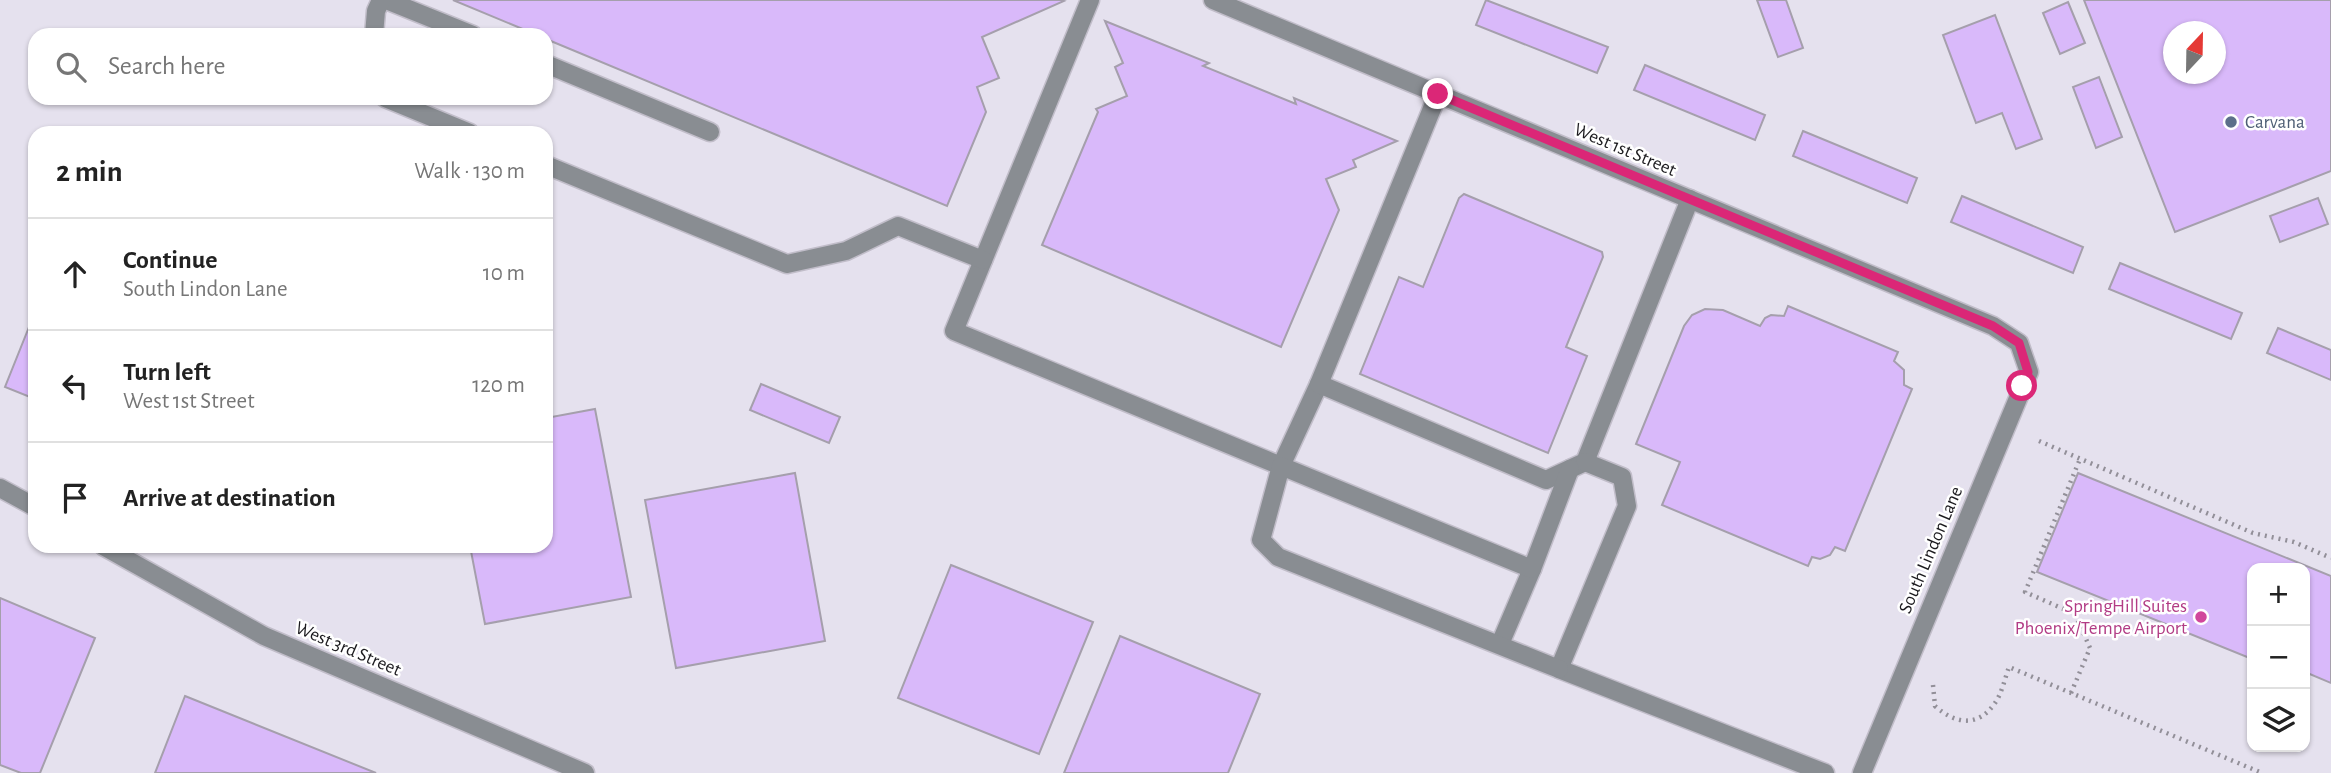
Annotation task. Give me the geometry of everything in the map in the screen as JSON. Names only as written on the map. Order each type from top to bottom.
[{"type":"street","points":[[375,28],[376,11],[383,0],[455,28]]},
{"type":"street","points":[[1090,0],[954,331],[1532,569]]},
{"type":"street","name":"West 1st Street","points":[[1213,0],[1993,326],[2019,343]]},
{"type":"street","points":[[553,67],[710,132]]},
{"type":"street","points":[[1438,94],[1319,384],[1281,466],[1261,541],[1278,557],[1825,773]]},
{"type":"street","points":[[402,105],[453,126]]},
{"type":"street","points":[[553,167],[787,264],[846,251],[898,226],[983,260]]},
{"type":"street","points":[[1500,644],[1690,199]]},
{"type":"street","name":"South Lindon Lane","points":[[1861,773],[2028,372],[2019,343]]},
{"type":"street","points":[[1319,384],[1546,480],[1578,466],[1622,477],[1627,506],[1559,669]]},
{"type":"street","points":[[0,488],[28,503]]},
{"type":"street","name":"West 3rd Street","points":[[116,553],[264,636],[585,773]]},
{"type":"path","points":[[2039,441],[2253,533],[2294,542],[2331,558]]},
{"type":"path","points":[[2071,693],[2090,648],[2075,614],[2025,592],[2080,459]]},
{"type":"path","points":[[1933,685],[1935,706],[1947,716],[1969,722],[1980,717],[1996,703],[2009,667],[2262,773]]},
{"type":"building","points":[[453,0],[1064,1],[982,37],[999,78],[977,87],[986,112],[947,206],[553,42],[553,28],[520,28]]},
{"type":"building","points":[[1486,0],[1608,47],[1597,73],[1476,25]]},
{"type":"building","points":[[1757,0],[1786,0],[1803,48],[1778,57]]},
{"type":"building","name":"Carvana","points":[[2084,0],[2331,0],[2331,171],[2175,232]]},
{"type":"building","points":[[2068,2],[2085,43],[2060,54],[2043,13]]},
{"type":"building","points":[[1995,15],[2042,139],[2016,149],[2002,113],[1976,123],[1943,35]]},
{"type":"building","points":[[1105,21],[1209,63],[1203,66],[1296,104],[1294,98],[1397,141],[1353,160],[1356,167],[1326,179],[1339,210],[1281,347],[1042,245],[1098,112],[1096,109],[1127,96],[1115,67],[1123,63]]},
{"type":"building","points":[[1645,65],[1765,115],[1755,140],[1634,90]]},
{"type":"building","points":[[2099,77],[2122,137],[2096,148],[2073,87]]},
{"type":"building","points":[[1803,131],[1917,178],[1907,203],[1793,156]]},
{"type":"building","points":[[1464,194],[1602,252],[1603,257],[1566,347],[1587,356],[1548,453],[1360,374],[1399,277],[1423,287],[1459,198]]},
{"type":"building","points":[[1962,196],[2083,247],[2073,273],[1951,222]]},
{"type":"building","points":[[2318,198],[2328,224],[2280,242],[2270,216]]},
{"type":"building","points":[[2120,263],[2242,313],[2231,339],[2109,289]]},
{"type":"building","points":[[1788,306],[1898,352],[1894,361],[1904,370],[1904,385],[1912,389],[1845,551],[1835,547],[1830,555],[1820,559],[1812,557],[1808,566],[1662,505],[1680,462],[1636,444],[1684,326],[1692,315],[1705,309],[1723,310],[1760,326],[1765,318],[1771,315],[1784,316]]},
{"type":"building","points":[[2278,328],[2331,350],[2331,380],[2267,353]]},
{"type":"building","points":[[28,330],[28,396],[5,387]]},
{"type":"building","points":[[761,384],[840,417],[829,443],[750,410]]},
{"type":"building","points":[[595,409],[631,597],[485,624],[471,553],[553,553],[553,417]]},
{"type":"building","points":[[795,473],[825,641],[676,668],[645,500]]},
{"type":"building","name":"SpringHill Suites Phoenix/Tempe Airport","points":[[2078,473],[2299,563],[2247,563],[2247,657],[2037,572]]},
{"type":"building","points":[[951,565],[1093,622],[1039,754],[898,698]]},
{"type":"building","name":"SpringHill Suites Phoenix/Tempe Airport","points":[[2310,567],[2331,576],[2331,683],[2310,674]]},
{"type":"building","points":[[0,598],[95,638],[40,773],[21,773],[0,765]]},
{"type":"building","points":[[1120,636],[1260,694],[1228,773],[1064,773]]},
{"type":"building","points":[[185,696],[376,773],[155,773]]},
{"type":"place","name":"Carvana","points":[[2231,122]]},
{"type":"place","name":"SpringHill Suites Phoenix/Tempe Airport","points":[[2201,617]]},
{"type":"route","points":[[1438,94],[1993,326],[2019,343],[2028,372],[2022,386]]}]
